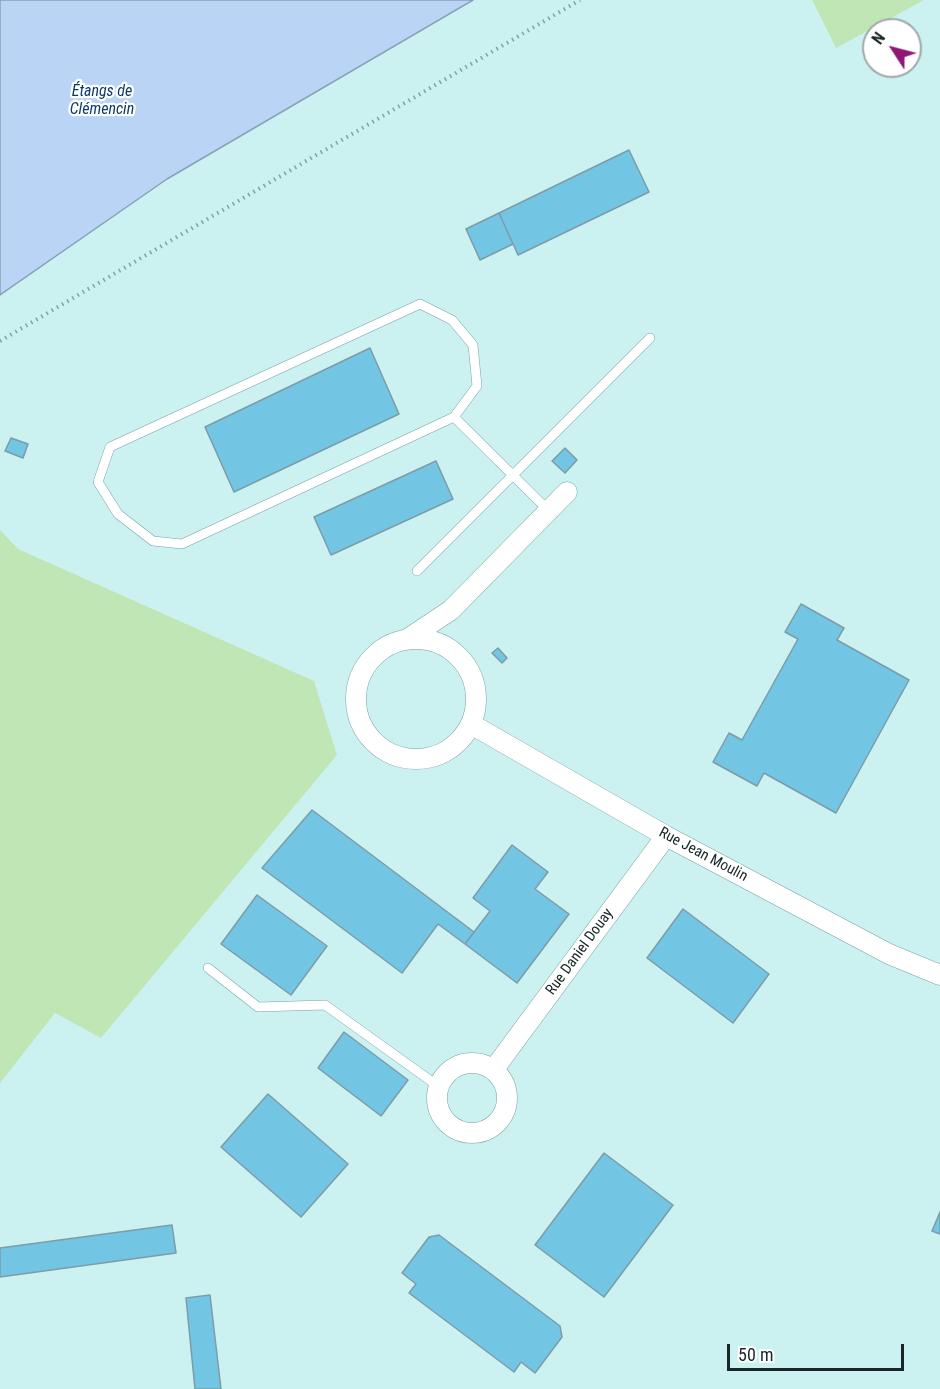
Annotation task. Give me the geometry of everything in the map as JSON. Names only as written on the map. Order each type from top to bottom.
[{"type":"street","points":[[406,640],[435,642],[448,648],[461,659],[471,673],[476,690],[476,707],[471,724],[461,740],[446,752],[428,758],[409,759],[391,754],[375,744],[363,728],[357,710],[356,691],[362,673],[373,657],[388,646],[406,640],[451,610],[567,492]]},
{"type":"street","points":[[448,648],[451,610]]},
{"type":"street","name":"Rue Jean Moulin","points":[[471,724],[666,836],[889,954],[940,975]]},
{"type":"street","name":"Rue Daniel Douay","points":[[494,1069],[666,836]]},
{"type":"street","points":[[462,1064],[484,1064],[494,1069],[507,1089],[507,1101],[500,1118],[487,1130],[469,1133],[452,1127],[438,1109],[438,1086],[451,1068],[462,1064]]},
{"type":"lane","points":[[420,304],[452,320],[473,345],[477,386],[454,417],[182,544],[153,541],[118,514],[98,482],[110,447],[420,304]]},
{"type":"lane","points":[[417,571],[650,338]]},
{"type":"lane","points":[[454,417],[548,510]]},
{"type":"lane","points":[[208,968],[258,1007],[325,1005],[438,1086]]},
{"type":"path","points":[[0,341],[580,0]]},
{"type":"green space","points":[[812,0],[924,0],[891,18],[862,18],[862,34],[836,48]]},
{"type":"green space","points":[[0,530],[18,549],[314,681],[337,755],[101,1038],[55,1013],[0,1083]]},
{"type":"water","name":"Étangs de Clémencin","points":[[0,0],[473,0],[167,179],[0,295]]},
{"type":"building","points":[[629,150],[649,192],[518,255],[499,213]]},
{"type":"building","points":[[499,213],[513,244],[480,260],[466,229]]},
{"type":"building","points":[[370,348],[399,414],[234,492],[205,427]]},
{"type":"building","points":[[11,438],[28,444],[23,458],[5,451]]},
{"type":"building","points":[[565,448],[577,460],[565,473],[552,461]]},
{"type":"building","points":[[436,461],[453,499],[331,555],[314,517]]},
{"type":"building","points":[[801,604],[844,628],[837,640],[909,680],[836,813],[764,773],[757,786],[713,762],[729,733],[742,740],[798,639],[785,632]]},
{"type":"building","points":[[498,648],[507,658],[502,663],[492,653]]},
{"type":"building","points":[[312,810],[474,932],[465,944],[438,924],[402,973],[262,868]]},
{"type":"building","points":[[512,845],[548,872],[535,889],[569,914],[517,983],[465,944],[490,911],[473,898]]},
{"type":"building","points":[[257,895],[327,946],[291,995],[221,944]]},
{"type":"building","points":[[683,909],[769,974],[733,1023],[647,958]]},
{"type":"building","points":[[344,1032],[408,1080],[381,1116],[318,1068]]},
{"type":"building","points":[[268,1094],[348,1164],[301,1217],[221,1147]]},
{"type":"building","points":[[604,1153],[673,1205],[604,1297],[535,1245]]},
{"type":"building","points":[[940,1212],[940,1234],[932,1231]]},
{"type":"building","points":[[172,1225],[176,1253],[0,1277],[0,1248]]},
{"type":"building","points":[[439,1235],[560,1326],[562,1337],[535,1373],[521,1362],[514,1372],[409,1293],[416,1284],[402,1273],[429,1237]]},
{"type":"building","points":[[210,1295],[221,1389],[195,1389],[186,1298]]}]
